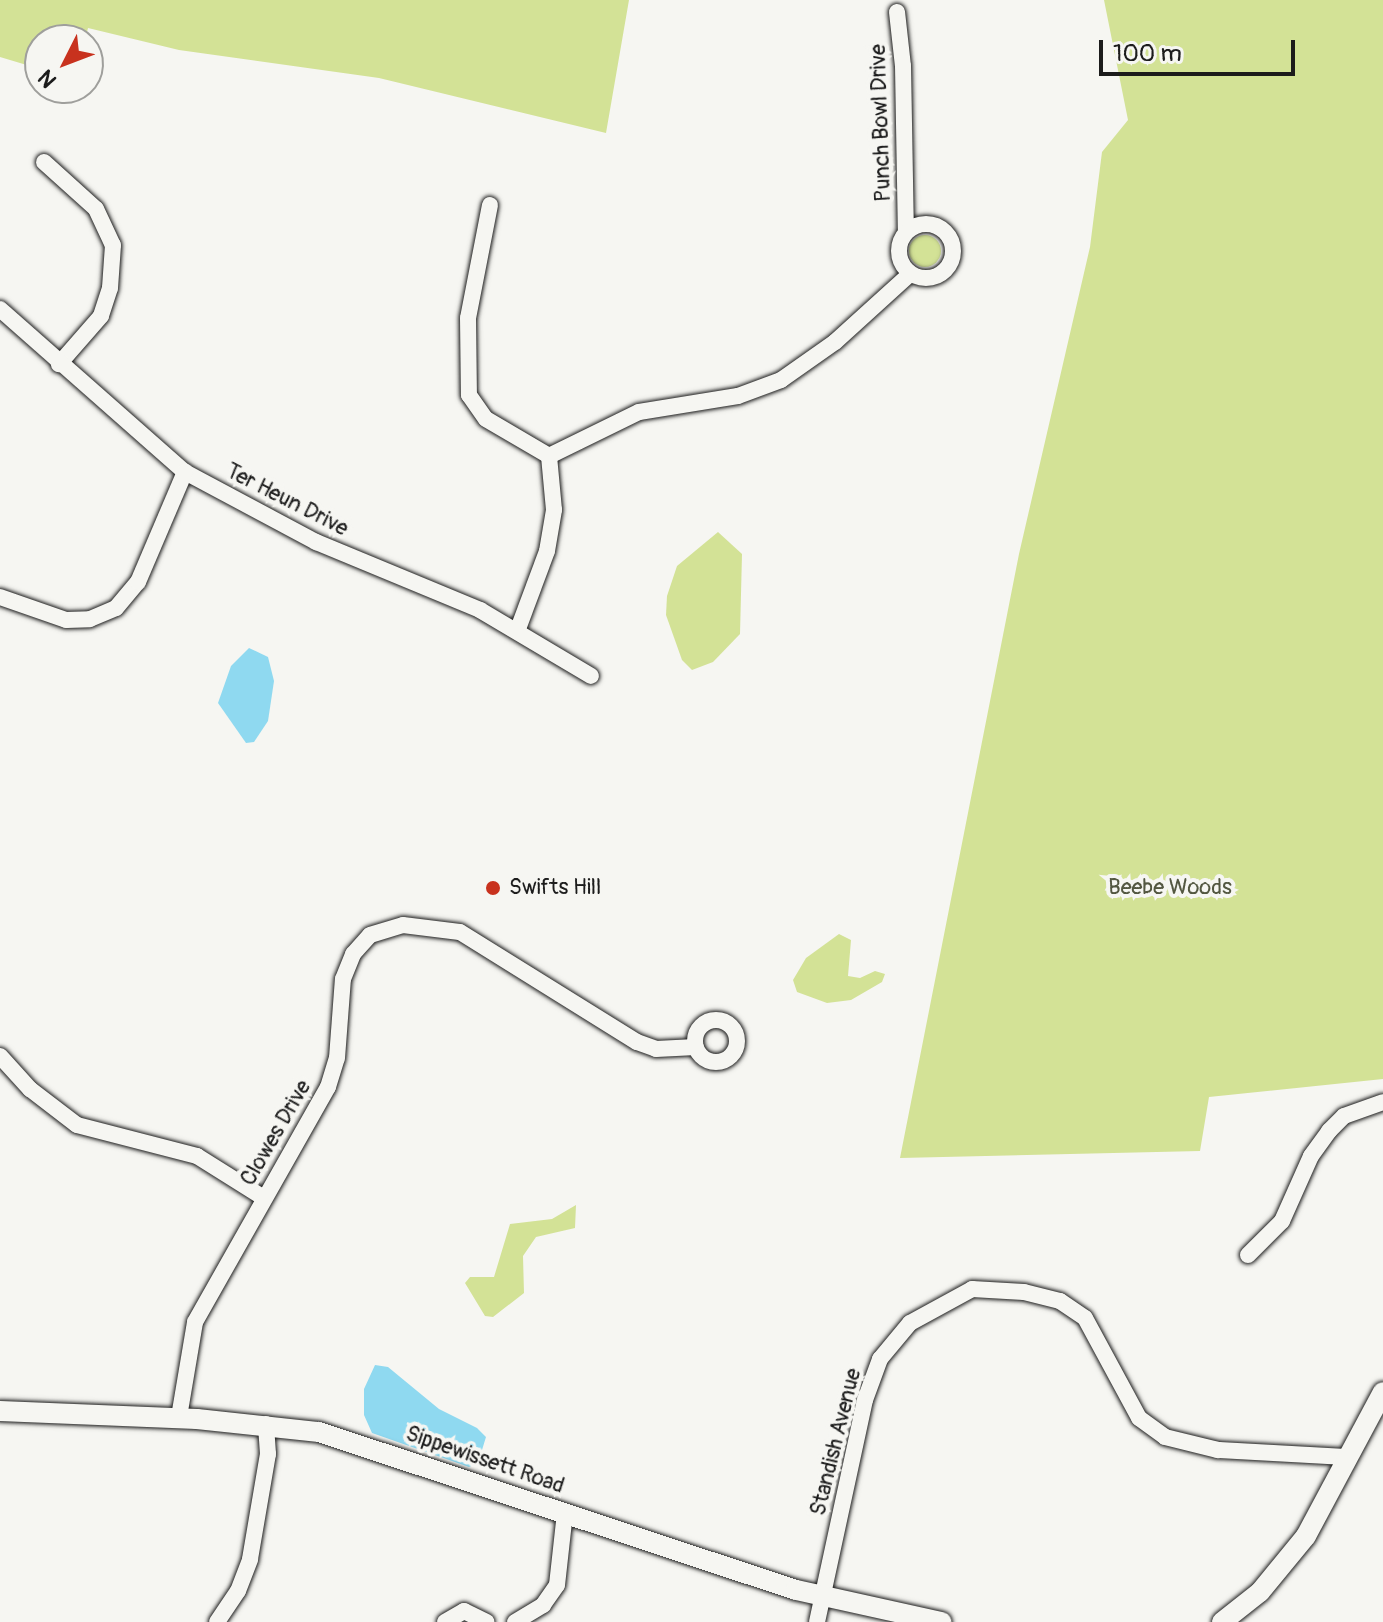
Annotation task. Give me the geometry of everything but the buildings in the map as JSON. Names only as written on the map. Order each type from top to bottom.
[{"type":"main road","points":[[1222,1622],[1260,1592],[1306,1536],[1383,1392]]},
{"type":"main road","name":"Sippewissett Road","points":[[0,1411],[179,1417],[266,1424],[366,1445],[822,1597],[942,1622]]},
{"type":"street","name":"Punch Bowl Drive","points":[[897,12],[903,66],[906,232],[899,249],[910,274],[936,277],[949,267],[954,250],[948,234],[932,224],[906,232]]},
{"type":"street","points":[[44,162],[96,209],[113,245],[110,288],[101,316],[59,364]]},
{"type":"street","points":[[490,205],[468,318],[469,395],[486,419],[549,456]]},
{"type":"street","points":[[549,456],[639,412],[738,396],[781,380],[835,342],[910,274]]},
{"type":"street","name":"Ter Heun Drive","points":[[0,309],[185,472],[316,542],[518,629],[591,676]]},
{"type":"street","points":[[518,629],[547,551],[554,510],[549,456]]},
{"type":"street","points":[[0,597],[66,620],[90,619],[116,608],[138,582],[185,472]]},
{"type":"street","name":"Clowes Drive","points":[[179,1417],[195,1322],[331,1078],[348,964],[360,945],[383,929],[420,925],[460,932],[637,1042],[656,1049],[696,1047]]},
{"type":"street","points":[[0,1056],[44,1102],[77,1125],[197,1156],[264,1198]]},
{"type":"street","points":[[1248,1255],[1282,1221],[1311,1156],[1329,1131],[1344,1116],[1383,1102]]},
{"type":"street","name":"Standish Avenue","points":[[817,1622],[865,1400],[880,1359],[910,1323],[972,1289],[1048,1298],[1085,1318],[1139,1418],[1165,1437],[1218,1450],[1347,1457]]},
{"type":"street","points":[[217,1622],[238,1591],[250,1559],[266,1468],[266,1424]]},
{"type":"street","points":[[515,1622],[543,1605],[557,1585],[565,1513]]},
{"type":"street","points":[[445,1622],[464,1611],[487,1622]]},
{"type":"green space","points":[[0,0],[629,0],[606,133],[379,78],[179,50],[104,32],[104,24],[24,24],[24,64],[0,57]]},
{"type":"green space","name":"Beebe Woods","points":[[1104,0],[1383,0],[1383,1079],[1209,1097],[1200,1151],[900,1158],[1019,554],[1090,247],[1102,152],[1128,120]]},
{"type":"green space","points":[[925,235],[936,240],[941,251],[936,262],[925,267],[914,262],[909,251],[914,240]]},
{"type":"green space","points":[[718,532],[742,554],[740,634],[713,662],[692,670],[682,660],[666,615],[667,596],[677,566]]},
{"type":"green space","points":[[839,934],[851,940],[848,976],[860,978],[875,971],[885,974],[882,982],[851,1000],[827,1003],[797,992],[793,980],[806,958]]},
{"type":"green space","points":[[576,1205],[575,1228],[536,1237],[523,1256],[524,1293],[493,1317],[485,1316],[465,1283],[470,1277],[494,1277],[510,1224],[552,1219]]},
{"type":"water","points":[[249,648],[268,657],[274,681],[268,721],[254,742],[246,743],[218,703],[231,666]]},
{"type":"water","points":[[375,1365],[388,1367],[439,1409],[477,1428],[486,1437],[478,1463],[469,1467],[372,1433],[364,1415],[364,1389]]},
{"type":"place","name":"Swifts Hill","points":[[493,888]]}]
